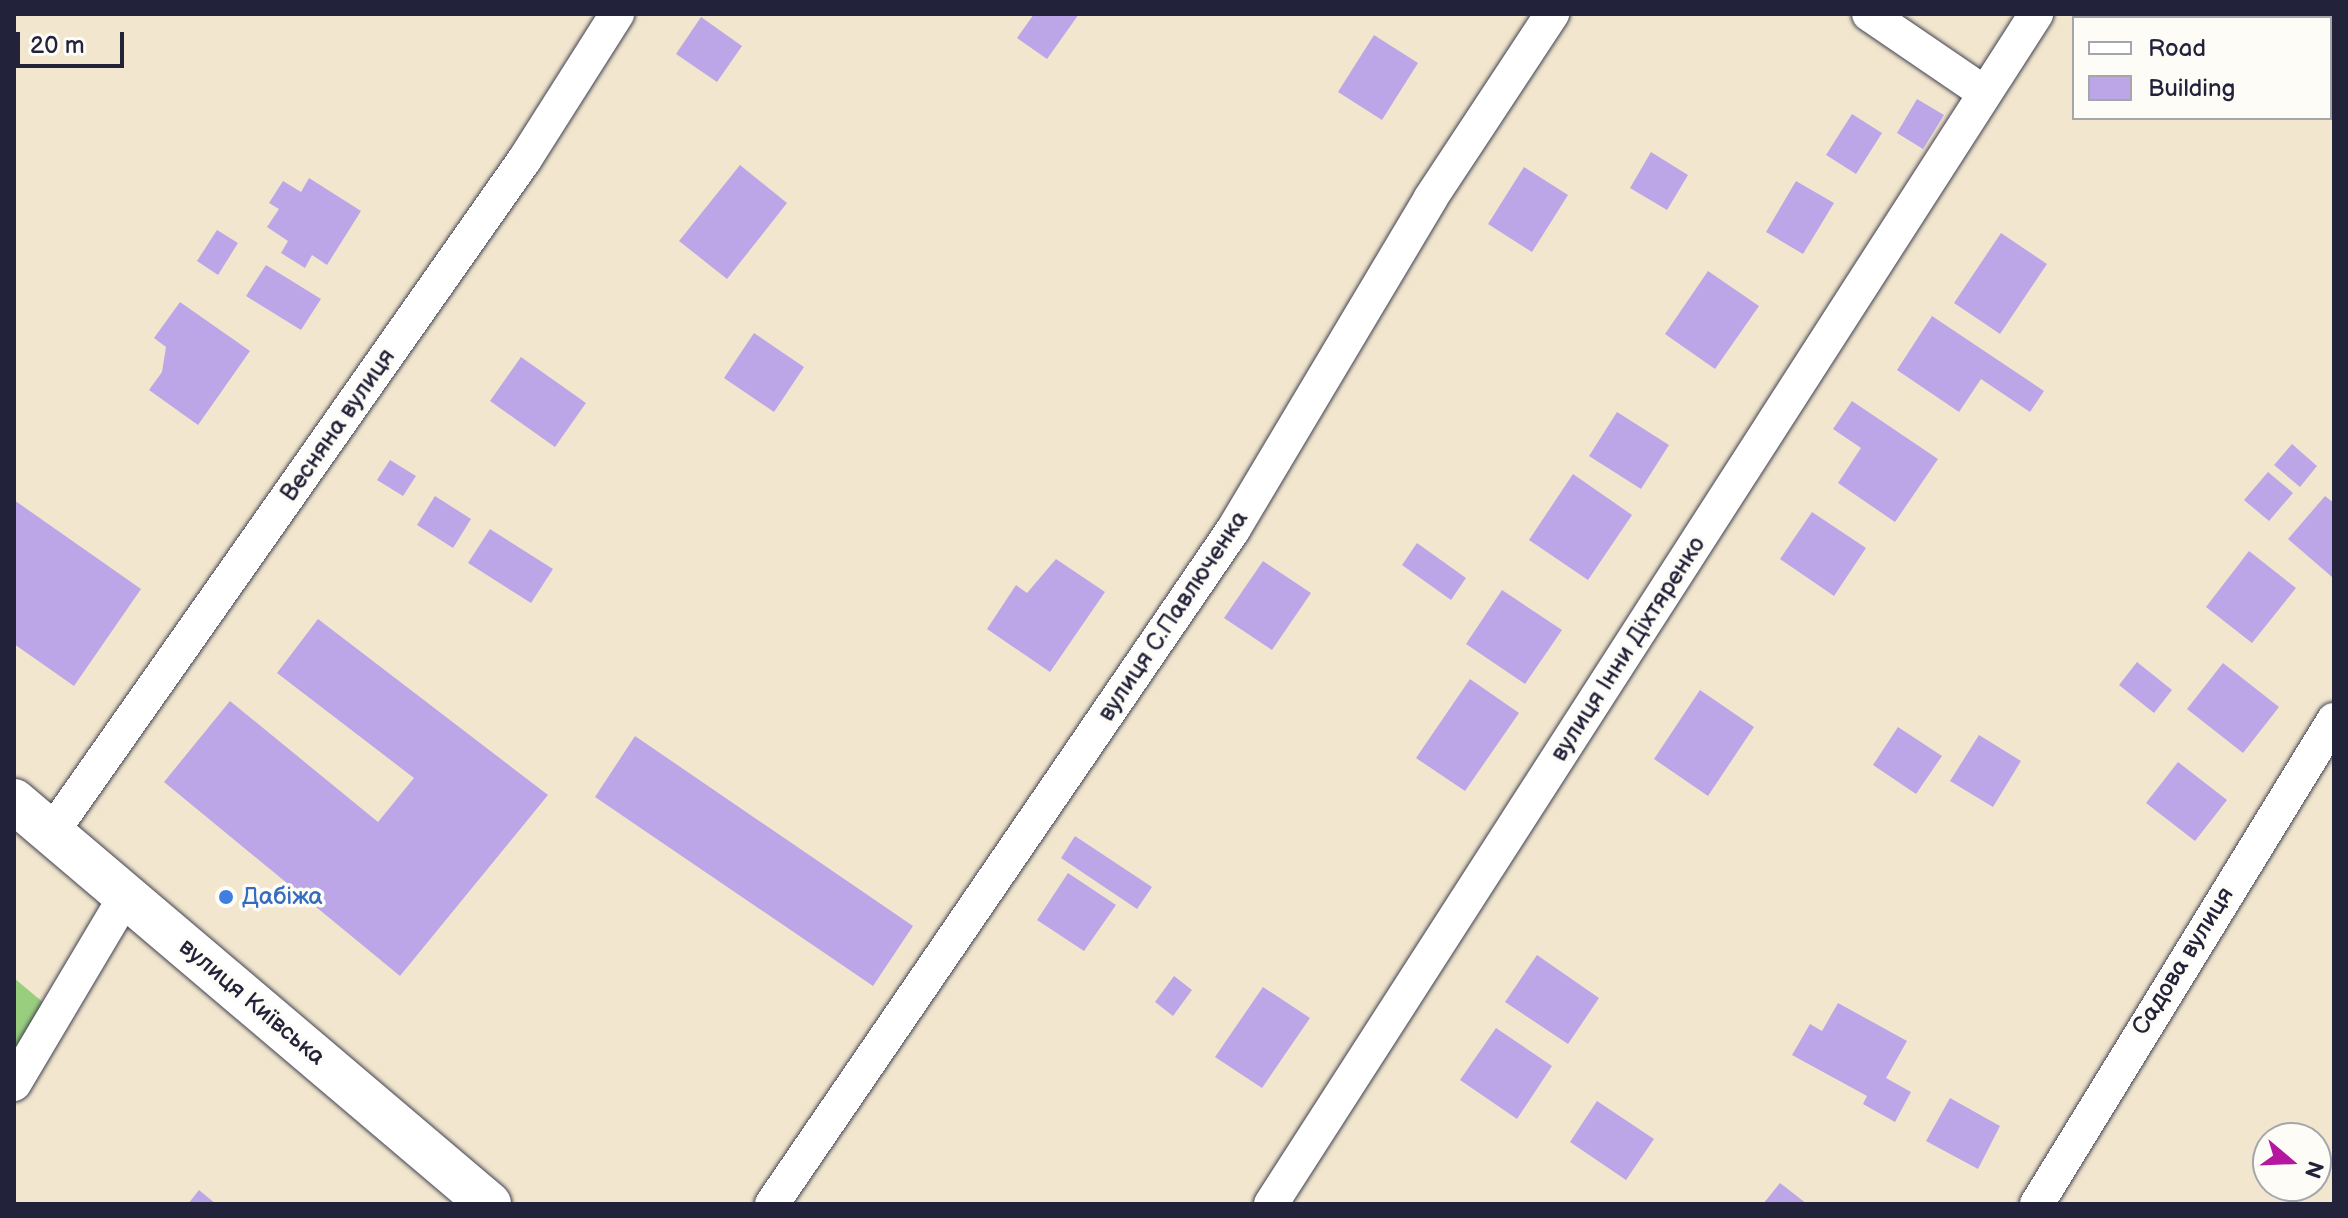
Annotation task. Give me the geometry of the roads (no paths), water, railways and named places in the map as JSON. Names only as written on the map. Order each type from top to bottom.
[{"type":"street","name":"Весняна вулиця","points":[[52,832],[525,159],[617,14]]},
{"type":"street","name":"вулиця С.Павлюченка","points":[[772,1204],[1233,530],[1430,199],[1552,14]]},
{"type":"street","points":[[1869,14],[1985,93]]},
{"type":"street","name":"вулиця Інни Діхтяренко","points":[[1271,1204],[2036,14]]},
{"type":"street","name":"Садова вулиця","points":[[2037,1204],[2334,720]]},
{"type":"street","name":"вулиця Київська","points":[[14,801],[489,1204]]},
{"type":"street","points":[[14,1084],[126,895]]},
{"type":"place","name":"Дабіжа","points":[[226,897]]}]
